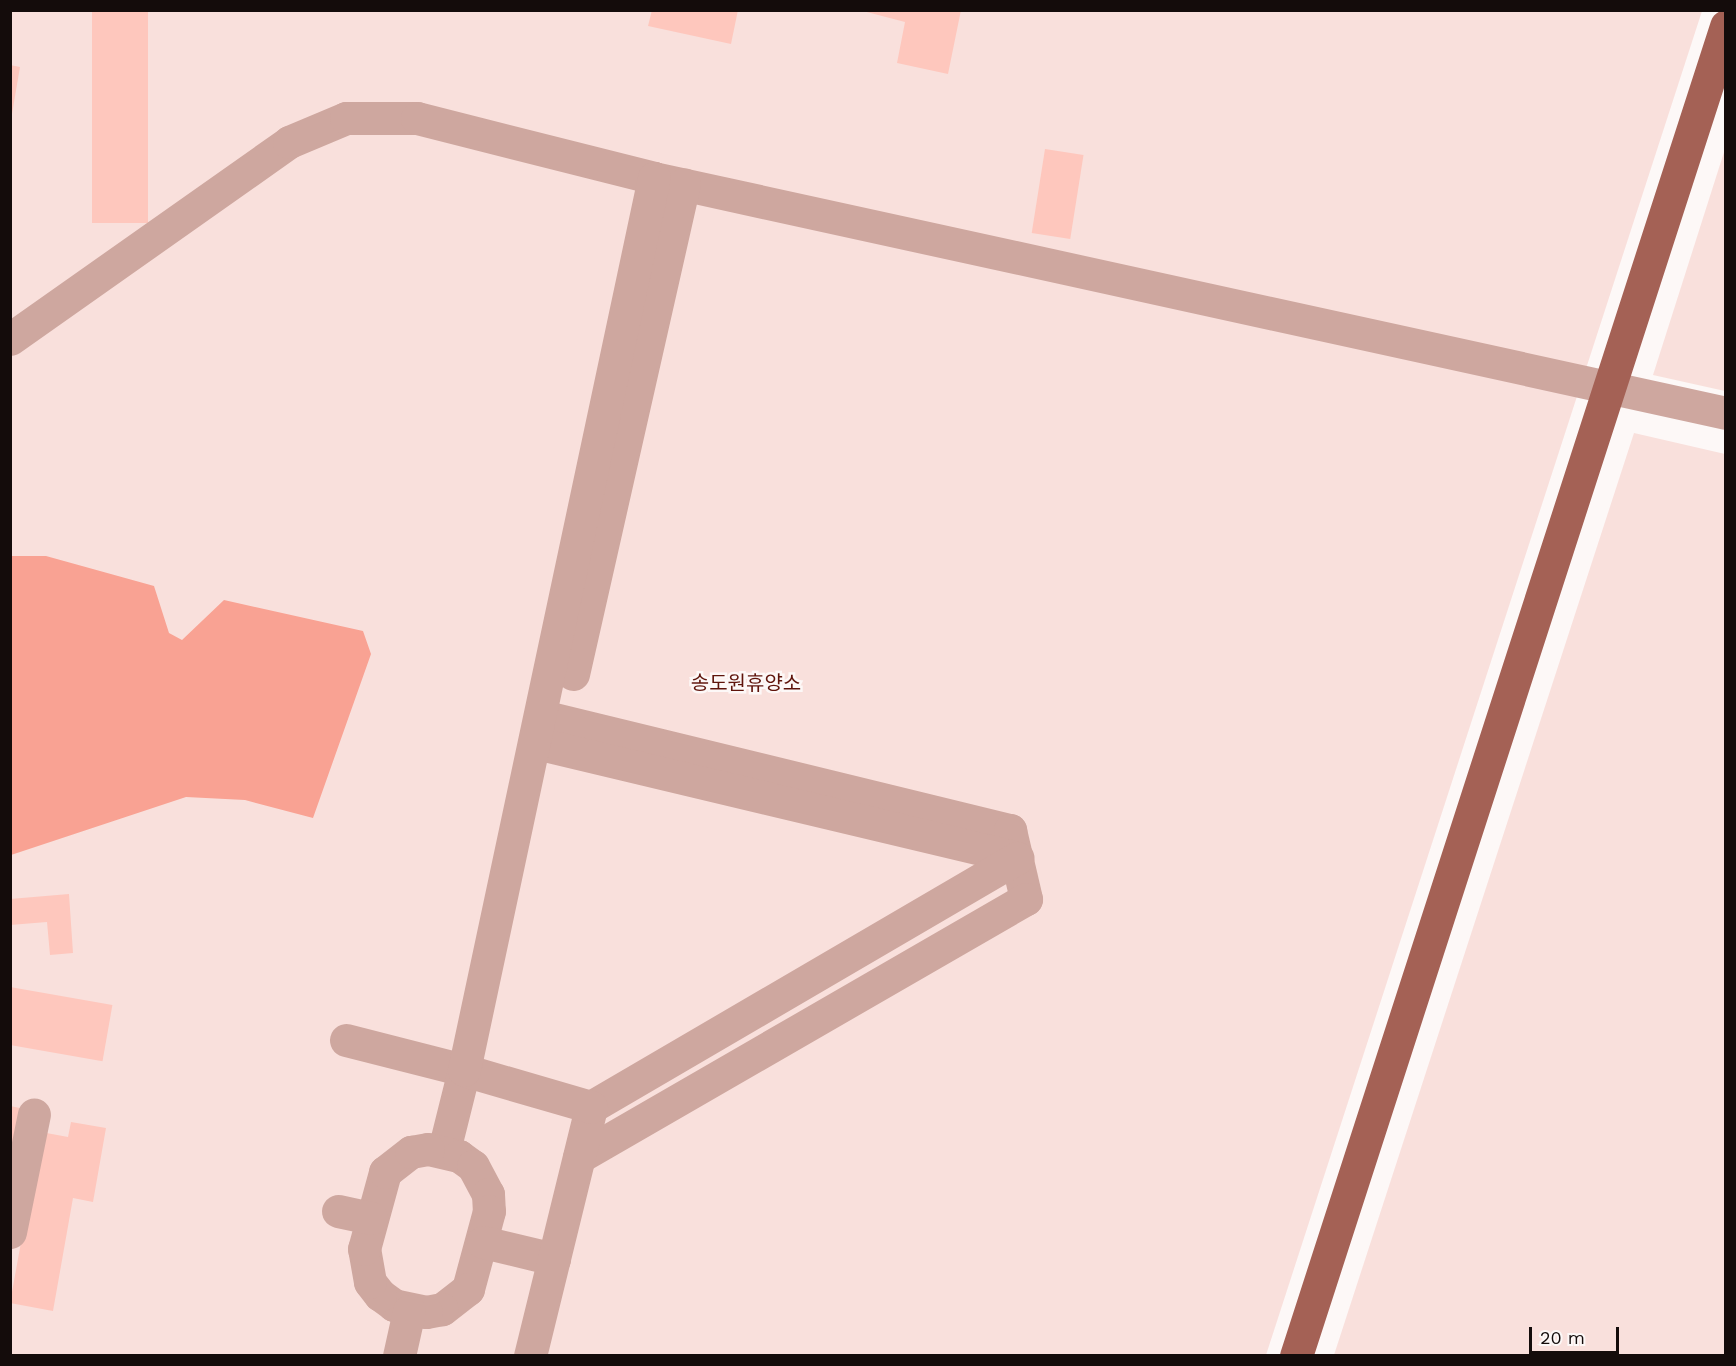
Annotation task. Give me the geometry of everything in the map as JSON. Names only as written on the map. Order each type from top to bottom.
[{"type":"main road","points":[[1296,1356],[1725,26]]},
{"type":"street","points":[[10,339],[290,142],[346,118],[417,118],[669,181],[1725,413]]},
{"type":"street","points":[[444,1150],[549,732],[669,181]]},
{"type":"street","points":[[549,732],[1017,858]]},
{"type":"street","points":[[530,1356],[591,1107],[1017,858]]},
{"type":"street","points":[[579,1157],[1026,899],[1017,858]]},
{"type":"street","points":[[346,1040],[464,1070],[591,1107]]},
{"type":"street","points":[[10,1232],[34,1114]]},
{"type":"street","points":[[419,1150],[444,1150],[466,1161],[482,1179],[489,1211],[476,1275],[456,1301],[442,1309],[409,1311],[387,1300],[370,1282],[364,1249],[371,1218],[377,1186],[396,1160],[419,1150]]},
{"type":"street","points":[[338,1211],[371,1218]]},
{"type":"street","points":[[483,1242],[554,1259]]},
{"type":"street","points":[[399,1356],[409,1311]]},
{"type":"green space","name":"송도원휴양소","points":[[10,11],[1702,11],[1266,1355],[11,1355]]},
{"type":"green space","points":[[1725,149],[1725,391],[1653,375]]},
{"type":"green space","points":[[1634,433],[1725,454],[1725,1355],[1334,1355]]},
{"type":"shaded area","points":[[11,556],[46,556],[154,586],[169,633],[182,640],[224,600],[363,631],[371,654],[313,818],[245,800],[186,797],[11,855]]},
{"type":"building","points":[[92,10],[148,10],[148,223],[92,223]]},
{"type":"building","points":[[652,10],[738,10],[731,44],[648,26]]},
{"type":"building","points":[[859,10],[961,10],[948,74],[897,63],[905,22]]},
{"type":"building","points":[[10,65],[20,67],[12,114],[10,113]]},
{"type":"building","points":[[1045,149],[1084,155],[1070,239],[1032,233]]},
{"type":"building","points":[[69,894],[73,953],[50,955],[47,922],[10,925],[10,899]]},
{"type":"building","points":[[10,987],[112,1005],[103,1061],[10,1045]]},
{"type":"building","points":[[10,1106],[20,1108],[10,1154]]},
{"type":"building","points":[[71,1122],[106,1128],[93,1202],[73,1198],[53,1311],[10,1303],[41,1132],[68,1137]]}]
